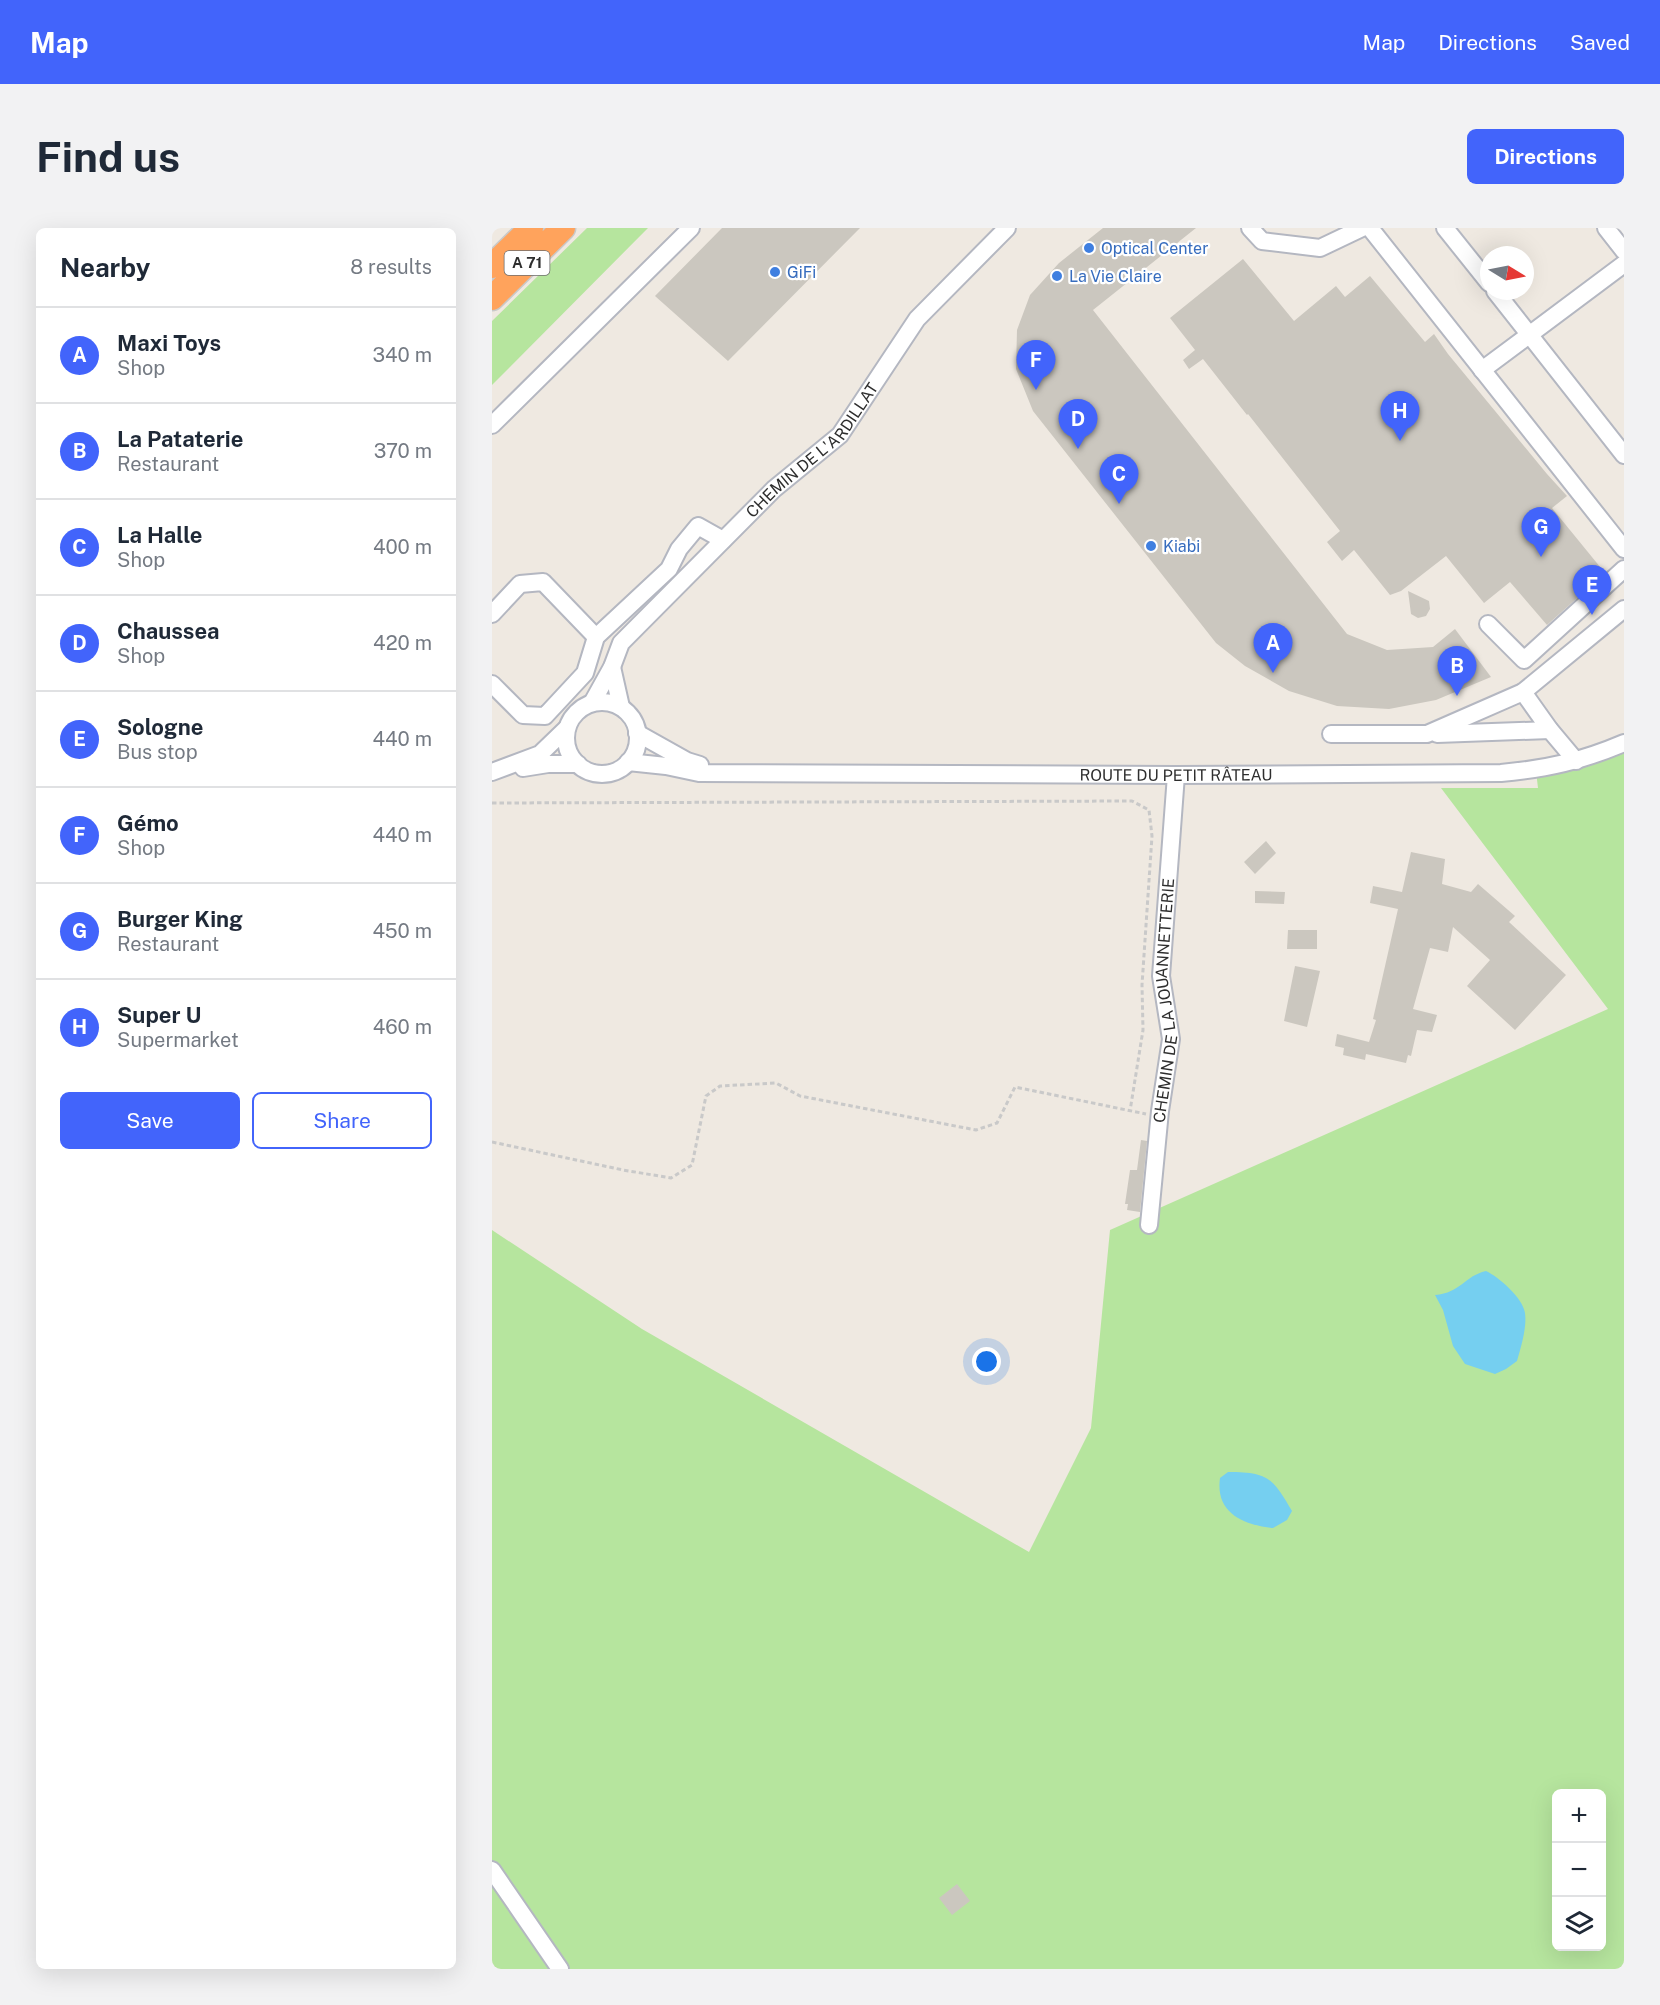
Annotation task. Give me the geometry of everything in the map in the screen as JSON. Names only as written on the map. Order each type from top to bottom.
[{"type":"highway","name":"A 71","points":[[492,266],[531,228]]},
{"type":"highway","name":"A 71","points":[[492,298],[563,228]]},
{"type":"street","points":[[492,425],[691,228]]},
{"type":"street","name":"CHEMIN DE L'ARDILLAT","points":[[592,703],[612,667],[621,643],[774,489],[840,435],[917,319],[1007,228]]},
{"type":"street","points":[[1250,228],[1262,241],[1320,248],[1362,228]]},
{"type":"street","points":[[1370,228],[1624,549]]},
{"type":"street","points":[[1445,228],[1480,272]]},
{"type":"street","points":[[1606,228],[1624,251]]},
{"type":"street","points":[[1482,370],[1624,264]]},
{"type":"street","points":[[1502,300],[1624,455]]},
{"type":"street","points":[[492,684],[523,714],[545,716],[585,673],[596,637],[669,569],[679,549],[698,526],[723,540]]},
{"type":"street","points":[[1488,624],[1524,660],[1624,569]]},
{"type":"street","points":[[492,614],[520,584],[543,582],[596,637]]},
{"type":"street","points":[[1427,734],[1523,692],[1624,609]]},
{"type":"street","points":[[567,728],[567,748],[578,764],[587,770],[609,773],[619,769],[634,754],[637,733],[634,723],[621,707],[612,667]]},
{"type":"street","points":[[1523,692],[1576,761]]},
{"type":"street","points":[[578,764],[548,764],[492,772],[540,754],[567,728],[577,712],[592,703],[602,702],[621,707]]},
{"type":"street","points":[[1331,734],[1550,730]]},
{"type":"street","name":"ROUTE DU PETIT RÂTEAU","points":[[637,733],[687,761],[724,772]]},
{"type":"street","name":"ROUTE DU PETIT RÂTEAU","points":[[628,762],[666,766],[699,773],[1176,775],[1501,773],[1542,769],[1576,761],[1624,743]]},
{"type":"street","name":"CHEMIN DE LA JOUANNETTERIE","points":[[1149,1225],[1160,1111],[1171,1040],[1161,976],[1176,775]]},
{"type":"street","points":[[492,1870],[560,1969]]},
{"type":"path","points":[[492,803],[1132,801],[1149,810],[1152,836],[1142,985],[1143,1030],[1130,1111],[1015,1088],[998,1123],[976,1130],[800,1096],[776,1083],[731,1085],[720,1086],[706,1096],[692,1165],[671,1178],[492,1142]]},
{"type":"green space","points":[[587,228],[648,228],[492,385],[492,321]]},
{"type":"green space","points":[[1624,733],[1624,1969],[492,1969],[492,1230],[642,1329],[1029,1552],[1091,1428],[1110,1230],[1608,1009],[1441,788],[1538,788],[1536,771]]},
{"type":"water","points":[[1486,1271],[1510,1289],[1520,1301],[1525,1313],[1522,1344],[1517,1361],[1495,1374],[1465,1364],[1453,1346],[1443,1310],[1435,1295],[1451,1291]]},
{"type":"water","points":[[1228,1472],[1252,1473],[1268,1479],[1280,1491],[1292,1511],[1287,1520],[1273,1528],[1252,1524],[1234,1515],[1222,1500],[1220,1490],[1220,1478]]},
{"type":"building","points":[[722,228],[860,228],[728,361],[655,296]]},
{"type":"building","points":[[1103,228],[1196,228],[1093,310],[1347,634],[1387,650],[1433,647],[1455,629],[1491,677],[1436,700],[1389,709],[1337,706],[1289,691],[1245,666],[1216,643],[1033,411],[1016,369],[1017,330],[1030,295],[1059,263]]},
{"type":"building","points":[[1243,259],[1294,321],[1336,286],[1345,297],[1370,276],[1425,342],[1434,334],[1448,354],[1567,496],[1552,508],[1605,573],[1547,625],[1510,582],[1484,603],[1446,556],[1401,591],[1390,595],[1354,550],[1342,561],[1327,542],[1340,531],[1248,414],[1203,359],[1189,369],[1183,360],[1195,350],[1170,318]]},
{"type":"building","points":[[1408,591],[1429,601],[1430,609],[1426,616],[1418,618],[1411,614]]},
{"type":"building","points":[[1266,841],[1276,853],[1255,874],[1244,862]]},
{"type":"building","points":[[1411,852],[1445,859],[1442,884],[1471,892],[1478,884],[1515,916],[1509,922],[1566,975],[1515,1030],[1467,986],[1490,960],[1453,927],[1448,952],[1430,948],[1413,1009],[1437,1015],[1432,1032],[1417,1030],[1411,1056],[1408,1055],[1406,1063],[1366,1054],[1365,1060],[1343,1055],[1344,1048],[1335,1046],[1337,1034],[1369,1042],[1376,1020],[1373,1019],[1398,909],[1370,903],[1373,886],[1402,892]]},
{"type":"building","points":[[1255,891],[1285,892],[1284,904],[1255,903]]},
{"type":"building","points":[[1288,930],[1317,930],[1317,949],[1287,949]]},
{"type":"building","points":[[1295,966],[1320,971],[1307,1027],[1284,1021]]},
{"type":"building","points":[[1141,1140],[1147,1141],[1140,1212],[1127,1210],[1128,1204],[1125,1204],[1130,1170],[1137,1170]]},
{"type":"building","points":[[957,1884],[970,1901],[952,1915],[939,1898]]},
{"type":"place","name":"Optical Center","points":[[1089,248]]},
{"type":"place","name":"GiFi","points":[[775,272]]},
{"type":"place","name":"La Vie Claire","points":[[1057,276]]},
{"type":"place","name":"Gémo","points":[[1036,390]]},
{"type":"place","name":"Super U","points":[[1400,441]]},
{"type":"place","name":"Chaussea","points":[[1078,449]]},
{"type":"place","name":"La Halle","points":[[1119,504]]},
{"type":"place","name":"Kiabi","points":[[1151,546]]},
{"type":"place","name":"Burger King","points":[[1541,557]]},
{"type":"place","name":"Sologne","points":[[1592,615]]},
{"type":"place","name":"Maxi Toys","points":[[1273,673]]},
{"type":"place","name":"La Pataterie","points":[[1457,696]]}]
